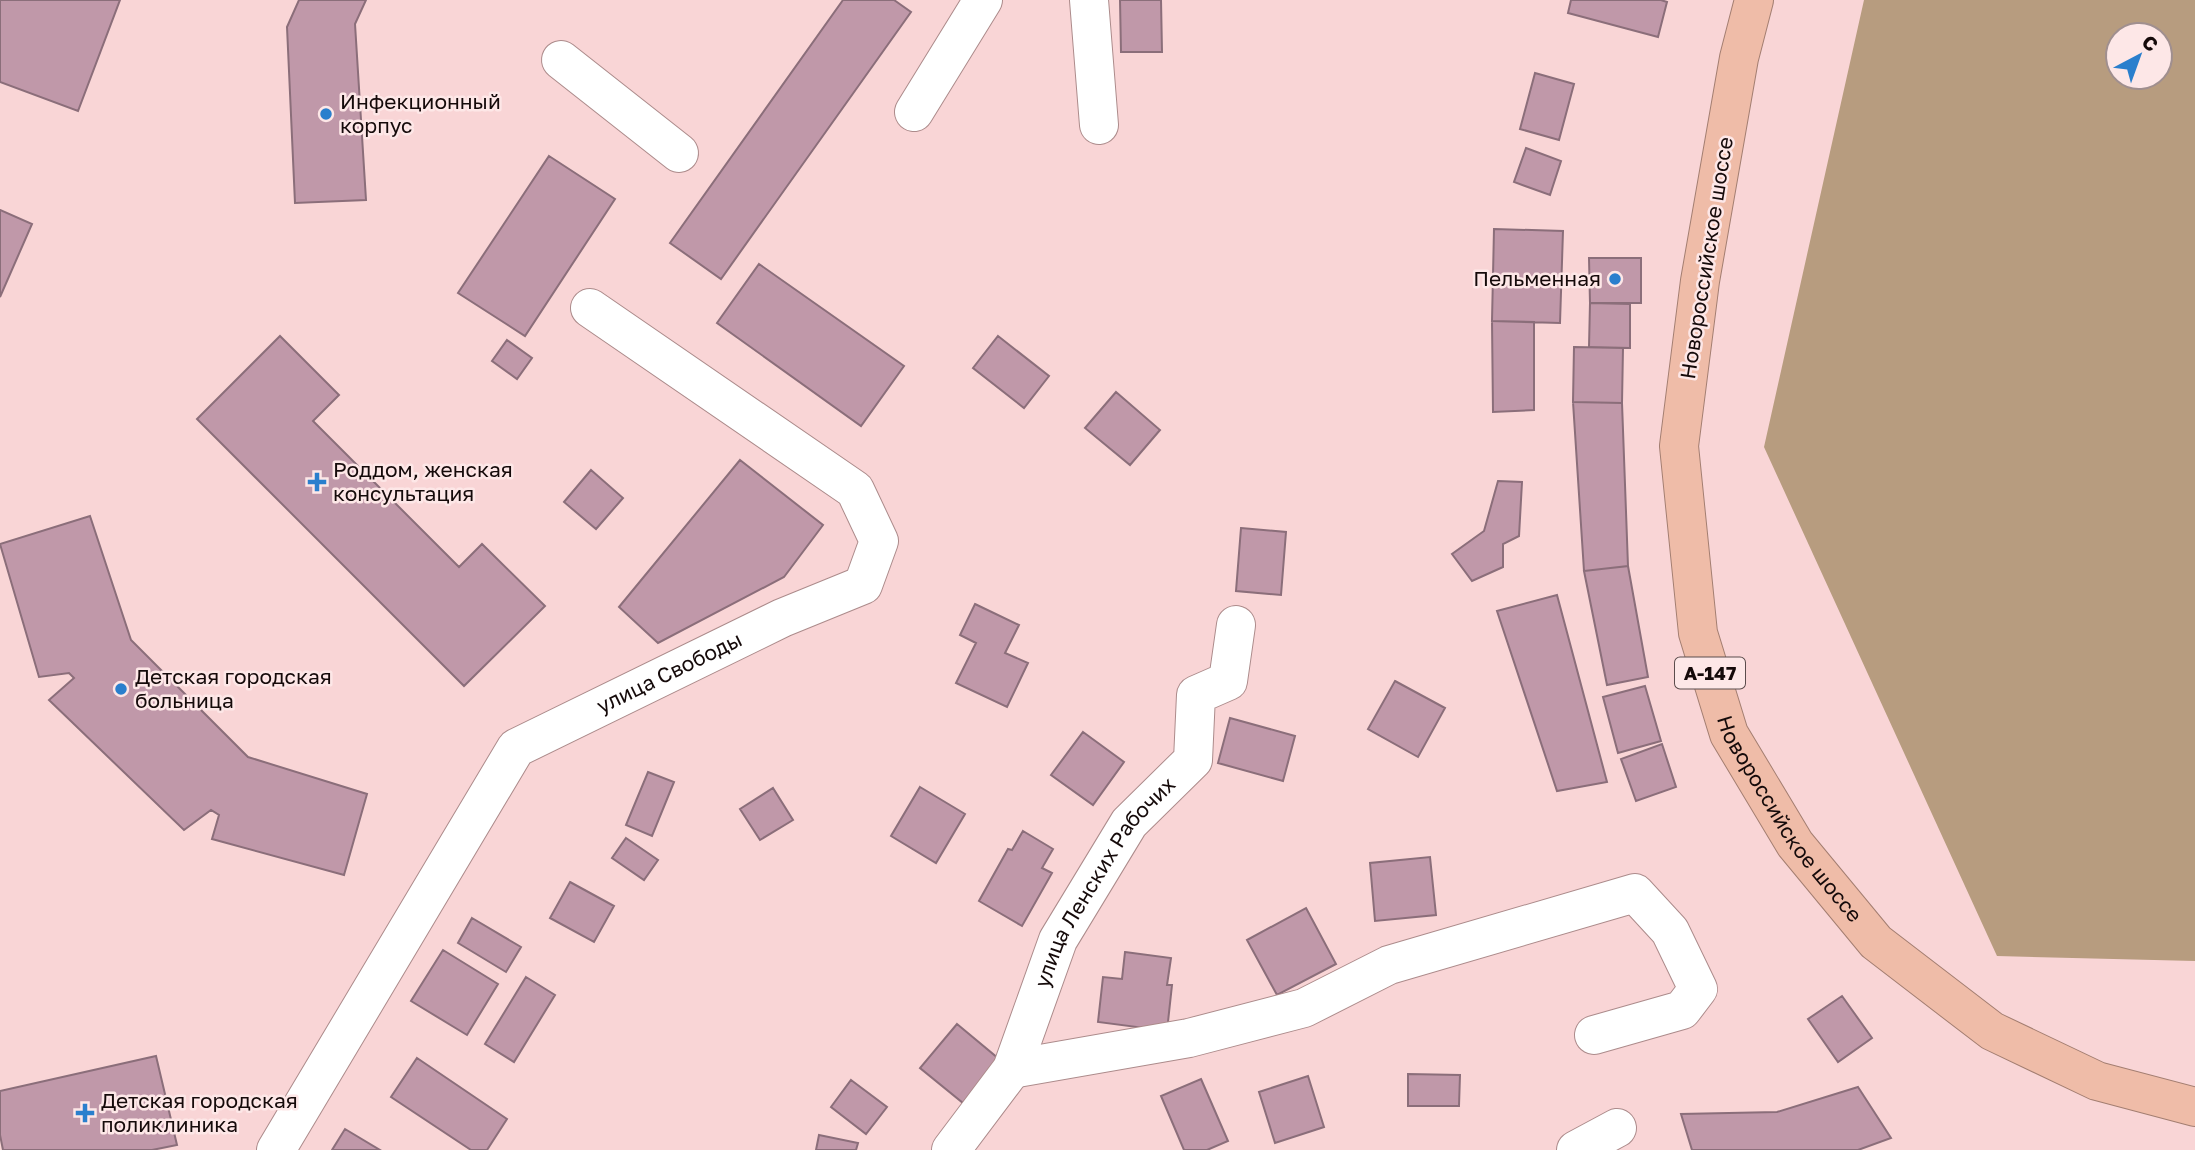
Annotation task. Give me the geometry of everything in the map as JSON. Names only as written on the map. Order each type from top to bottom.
[{"type":"highway","name":"Новороссийское шоссе","points":[[1754,0],[1740,58],[1700,281],[1679,446],[1698,633],[1730,734],[1795,844],[1876,942],[1992,1031],[2096,1082],[2195,1107]]},
{"type":"street","points":[[914,112],[983,0]]},
{"type":"street","points":[[1089,0],[1099,125]]},
{"type":"street","points":[[561,60],[679,153]]},
{"type":"street","name":"улица Свободы","points":[[276,1150],[516,748],[782,618],[863,585],[879,541],[855,490],[590,308]]},
{"type":"street","name":"улица Ленских Рабочих","points":[[951,1150],[1012,1069],[1058,940],[1129,823],[1193,760],[1196,695],[1228,681],[1236,625]]},
{"type":"street","points":[[1012,1069],[1189,1038],[1304,1008],[1389,965],[1635,893],[1670,931],[1698,989],[1682,1010],[1594,1035]]},
{"type":"street","points":[[1576,1150],[1617,1128]]},
{"type":"shaded area","points":[[1864,0],[2195,0],[2195,961],[1997,956],[1764,447]]},
{"type":"building","points":[[0,0],[120,0],[78,111],[0,82]]},
{"type":"building","name":"Инфекционный корпус","points":[[299,0],[366,0],[355,24],[366,200],[295,203],[287,27]]},
{"type":"building","points":[[843,0],[894,0],[911,12],[721,279],[670,243]]},
{"type":"building","points":[[1120,0],[1161,0],[1162,52],[1121,52]]},
{"type":"building","points":[[1571,0],[1667,2],[1658,37],[1568,13]]},
{"type":"building","points":[[1535,73],[1574,84],[1559,140],[1520,129]]},
{"type":"building","points":[[1526,148],[1561,161],[1550,195],[1514,182]]},
{"type":"building","points":[[549,156],[615,199],[525,336],[458,293]]},
{"type":"building","points":[[0,210],[32,224],[0,297]]},
{"type":"building","points":[[1494,229],[1563,231],[1560,323],[1492,321]]},
{"type":"building","points":[[1589,258],[1641,258],[1641,303],[1590,303]]},
{"type":"building","points":[[759,264],[904,366],[861,426],[717,323]]},
{"type":"building","points":[[1590,303],[1630,304],[1630,348],[1589,347]]},
{"type":"building","points":[[1492,321],[1534,322],[1534,410],[1493,412]]},
{"type":"building","name":"Роддом, женская консультация","points":[[280,336],[339,395],[313,421],[459,567],[482,544],[545,606],[464,686],[197,419]]},
{"type":"building","points":[[998,336],[1049,376],[1024,408],[973,368]]},
{"type":"building","points":[[507,340],[532,358],[517,379],[492,361]]},
{"type":"building","points":[[1574,347],[1623,348],[1622,403],[1573,402]]},
{"type":"building","points":[[1116,392],[1160,430],[1130,465],[1085,428]]},
{"type":"building","points":[[1573,402],[1622,403],[1628,566],[1584,571]]},
{"type":"building","points":[[740,460],[823,525],[784,577],[658,643],[619,607]]},
{"type":"building","points":[[591,470],[623,498],[596,529],[564,502]]},
{"type":"building","points":[[1498,481],[1522,482],[1519,536],[1503,544],[1503,567],[1472,581],[1452,554],[1484,531]]},
{"type":"building","name":"Детская городская больница","points":[[90,516],[131,640],[248,757],[367,794],[344,875],[212,839],[219,815],[211,810],[184,830],[49,700],[74,678],[69,673],[39,677],[0,544]]},
{"type":"building","points":[[1241,528],[1286,532],[1281,595],[1236,591]]},
{"type":"building","points":[[1628,566],[1648,677],[1607,685],[1584,571]]},
{"type":"building","points":[[1557,595],[1607,782],[1557,791],[1497,611]]},
{"type":"building","points":[[975,604],[1019,625],[1005,653],[1028,663],[1007,707],[956,683],[976,643],[960,635]]},
{"type":"building","points":[[1395,681],[1445,708],[1418,757],[1368,729]]},
{"type":"building","points":[[1645,686],[1661,741],[1618,753],[1603,697]]},
{"type":"building","points":[[1230,718],[1295,736],[1283,781],[1218,763]]},
{"type":"building","points":[[1083,732],[1124,762],[1093,805],[1051,775]]},
{"type":"building","points":[[1662,744],[1676,787],[1636,801],[1621,759]]},
{"type":"building","points":[[648,772],[674,782],[652,836],[626,825]]},
{"type":"building","points":[[920,787],[965,814],[936,863],[891,836]]},
{"type":"building","points":[[773,788],[793,820],[760,840],[740,809]]},
{"type":"building","points":[[1023,831],[1053,849],[1042,868],[1052,873],[1022,926],[979,901],[1008,849],[1012,850]]},
{"type":"building","points":[[626,838],[658,860],[644,880],[612,858]]},
{"type":"building","points":[[1430,857],[1436,915],[1375,921],[1370,863]]},
{"type":"building","points":[[570,882],[614,906],[594,942],[550,918]]},
{"type":"building","points":[[1306,908],[1336,964],[1277,995],[1247,940]]},
{"type":"building","points":[[472,918],[521,947],[506,972],[458,943]]},
{"type":"building","points":[[443,950],[498,984],[467,1035],[411,1001]]},
{"type":"building","points":[[1125,952],[1171,958],[1167,985],[1172,985],[1167,1031],[1098,1022],[1103,977],[1122,979]]},
{"type":"building","points":[[526,977],[555,995],[514,1062],[485,1044]]},
{"type":"building","points":[[1842,996],[1872,1038],[1838,1062],[1808,1019]]},
{"type":"building","points":[[957,1024],[999,1059],[963,1103],[920,1068]]},
{"type":"building","name":"Детская городская поликлиника","points":[[156,1056],[177,1145],[152,1150],[3,1150],[0,1135],[0,1091]]},
{"type":"building","points":[[417,1058],[507,1119],[487,1150],[471,1150],[391,1097]]},
{"type":"building","points":[[1408,1074],[1460,1075],[1459,1106],[1408,1106]]},
{"type":"building","points":[[1308,1076],[1324,1127],[1275,1143],[1259,1092]]},
{"type":"building","points":[[1201,1079],[1228,1141],[1207,1150],[1184,1150],[1161,1096]]},
{"type":"building","points":[[851,1080],[887,1107],[866,1134],[831,1107]]},
{"type":"building","points":[[1858,1087],[1891,1138],[1858,1150],[1692,1150],[1681,1114],[1777,1112]]},
{"type":"building","points":[[345,1129],[380,1150],[332,1150]]},
{"type":"building","points":[[819,1135],[858,1143],[856,1150],[816,1150]]},
{"type":"place","name":"Инфекционный корпус","points":[[326,114]]},
{"type":"place","name":"Пельменная","points":[[1615,279]]},
{"type":"place","name":"Роддом, женская консультация","points":[[317,482]]},
{"type":"place","name":"Детская городская больница","points":[[121,689]]},
{"type":"place","name":"Детская городская поликлиника","points":[[85,1113]]}]
